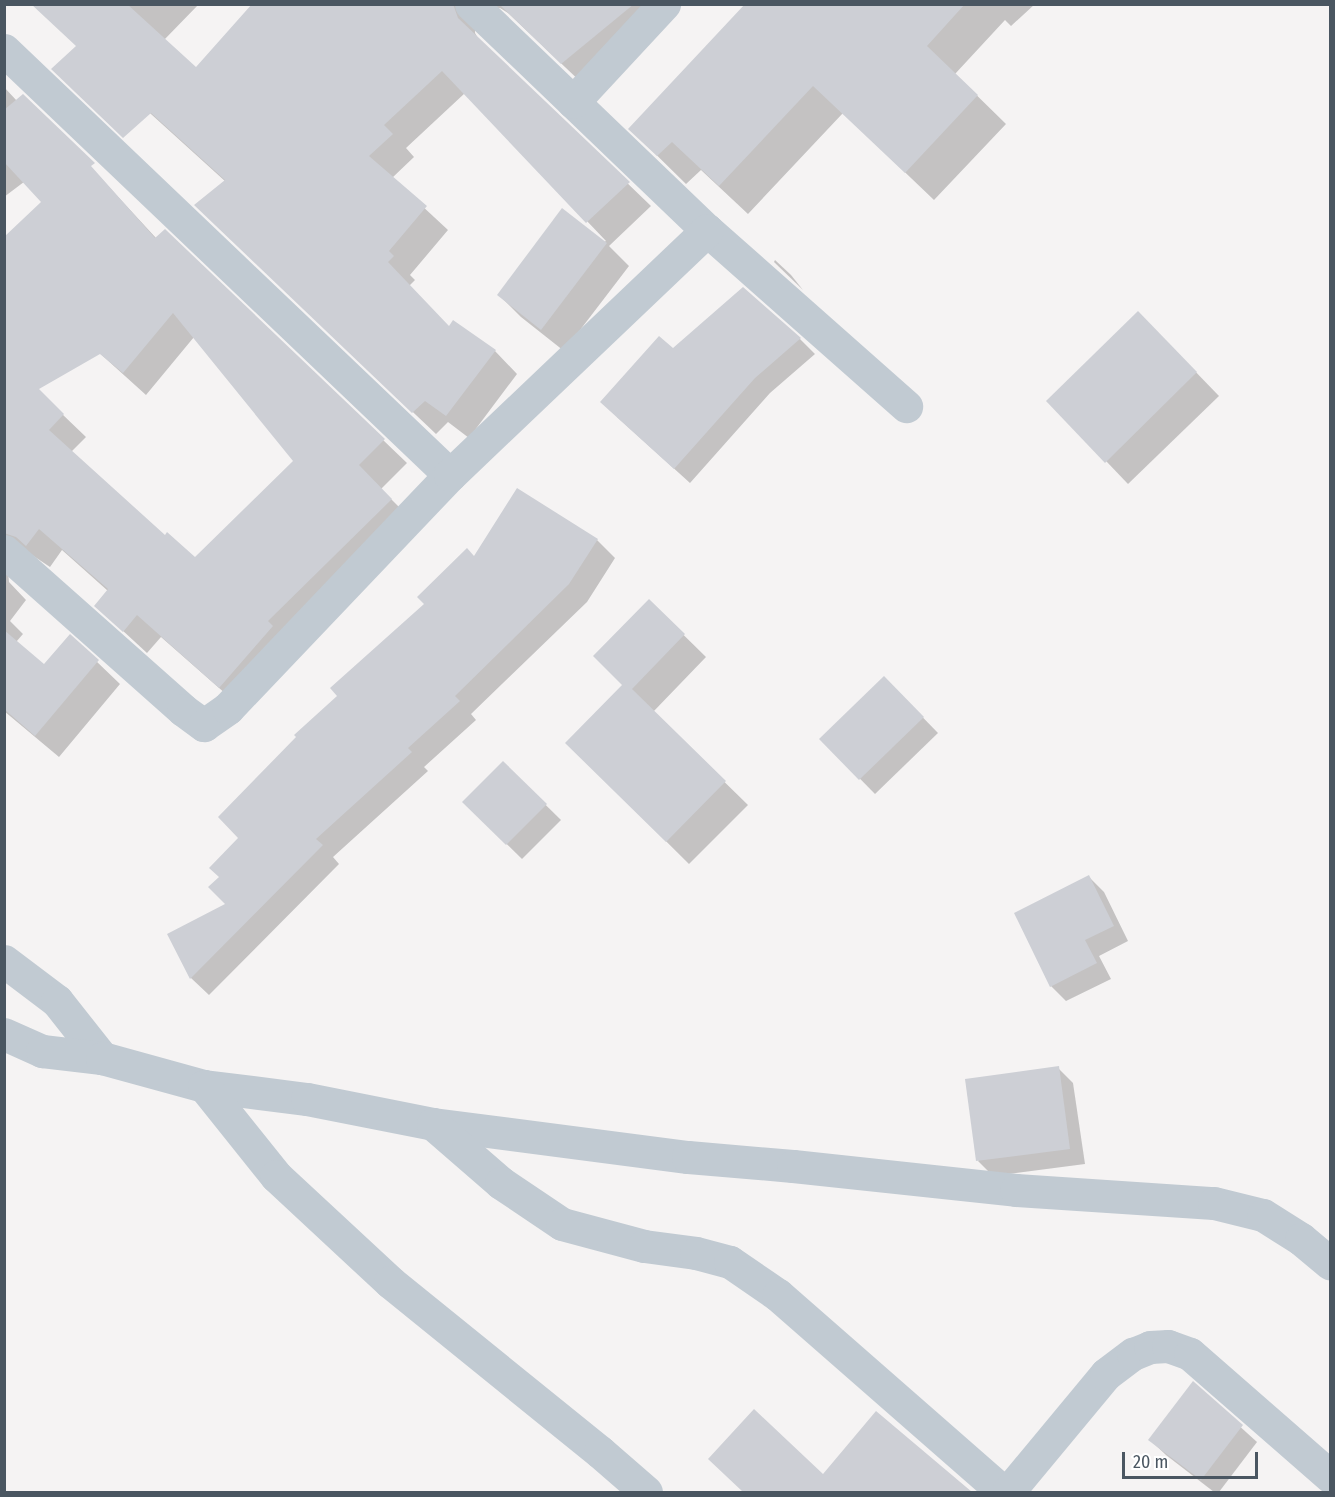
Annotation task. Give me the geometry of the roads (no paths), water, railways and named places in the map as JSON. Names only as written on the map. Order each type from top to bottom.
[{"type":"street","points":[[471,4],[707,230],[906,406]]},
{"type":"street","points":[[573,102],[664,4]]},
{"type":"street","points":[[4,50],[450,475]]},
{"type":"street","points":[[4,551],[183,710],[204,725],[228,708],[450,475],[707,230]]},
{"type":"street","points":[[4,961],[57,1002],[102,1058]]},
{"type":"street","points":[[4,1034],[42,1051],[102,1058],[204,1086],[307,1099],[433,1124],[688,1157],[793,1166],[1016,1191],[1214,1203],[1263,1215],[1301,1239],[1330,1263]]},
{"type":"street","points":[[204,1086],[276,1176],[390,1282],[646,1492]]},
{"type":"street","points":[[433,1124],[501,1183],[562,1224],[644,1246],[696,1253],[730,1262],[778,1295],[1003,1492]]},
{"type":"street","points":[[1008,1492],[1106,1374],[1133,1354],[1150,1347],[1168,1346],[1190,1354],[1330,1476]]}]
